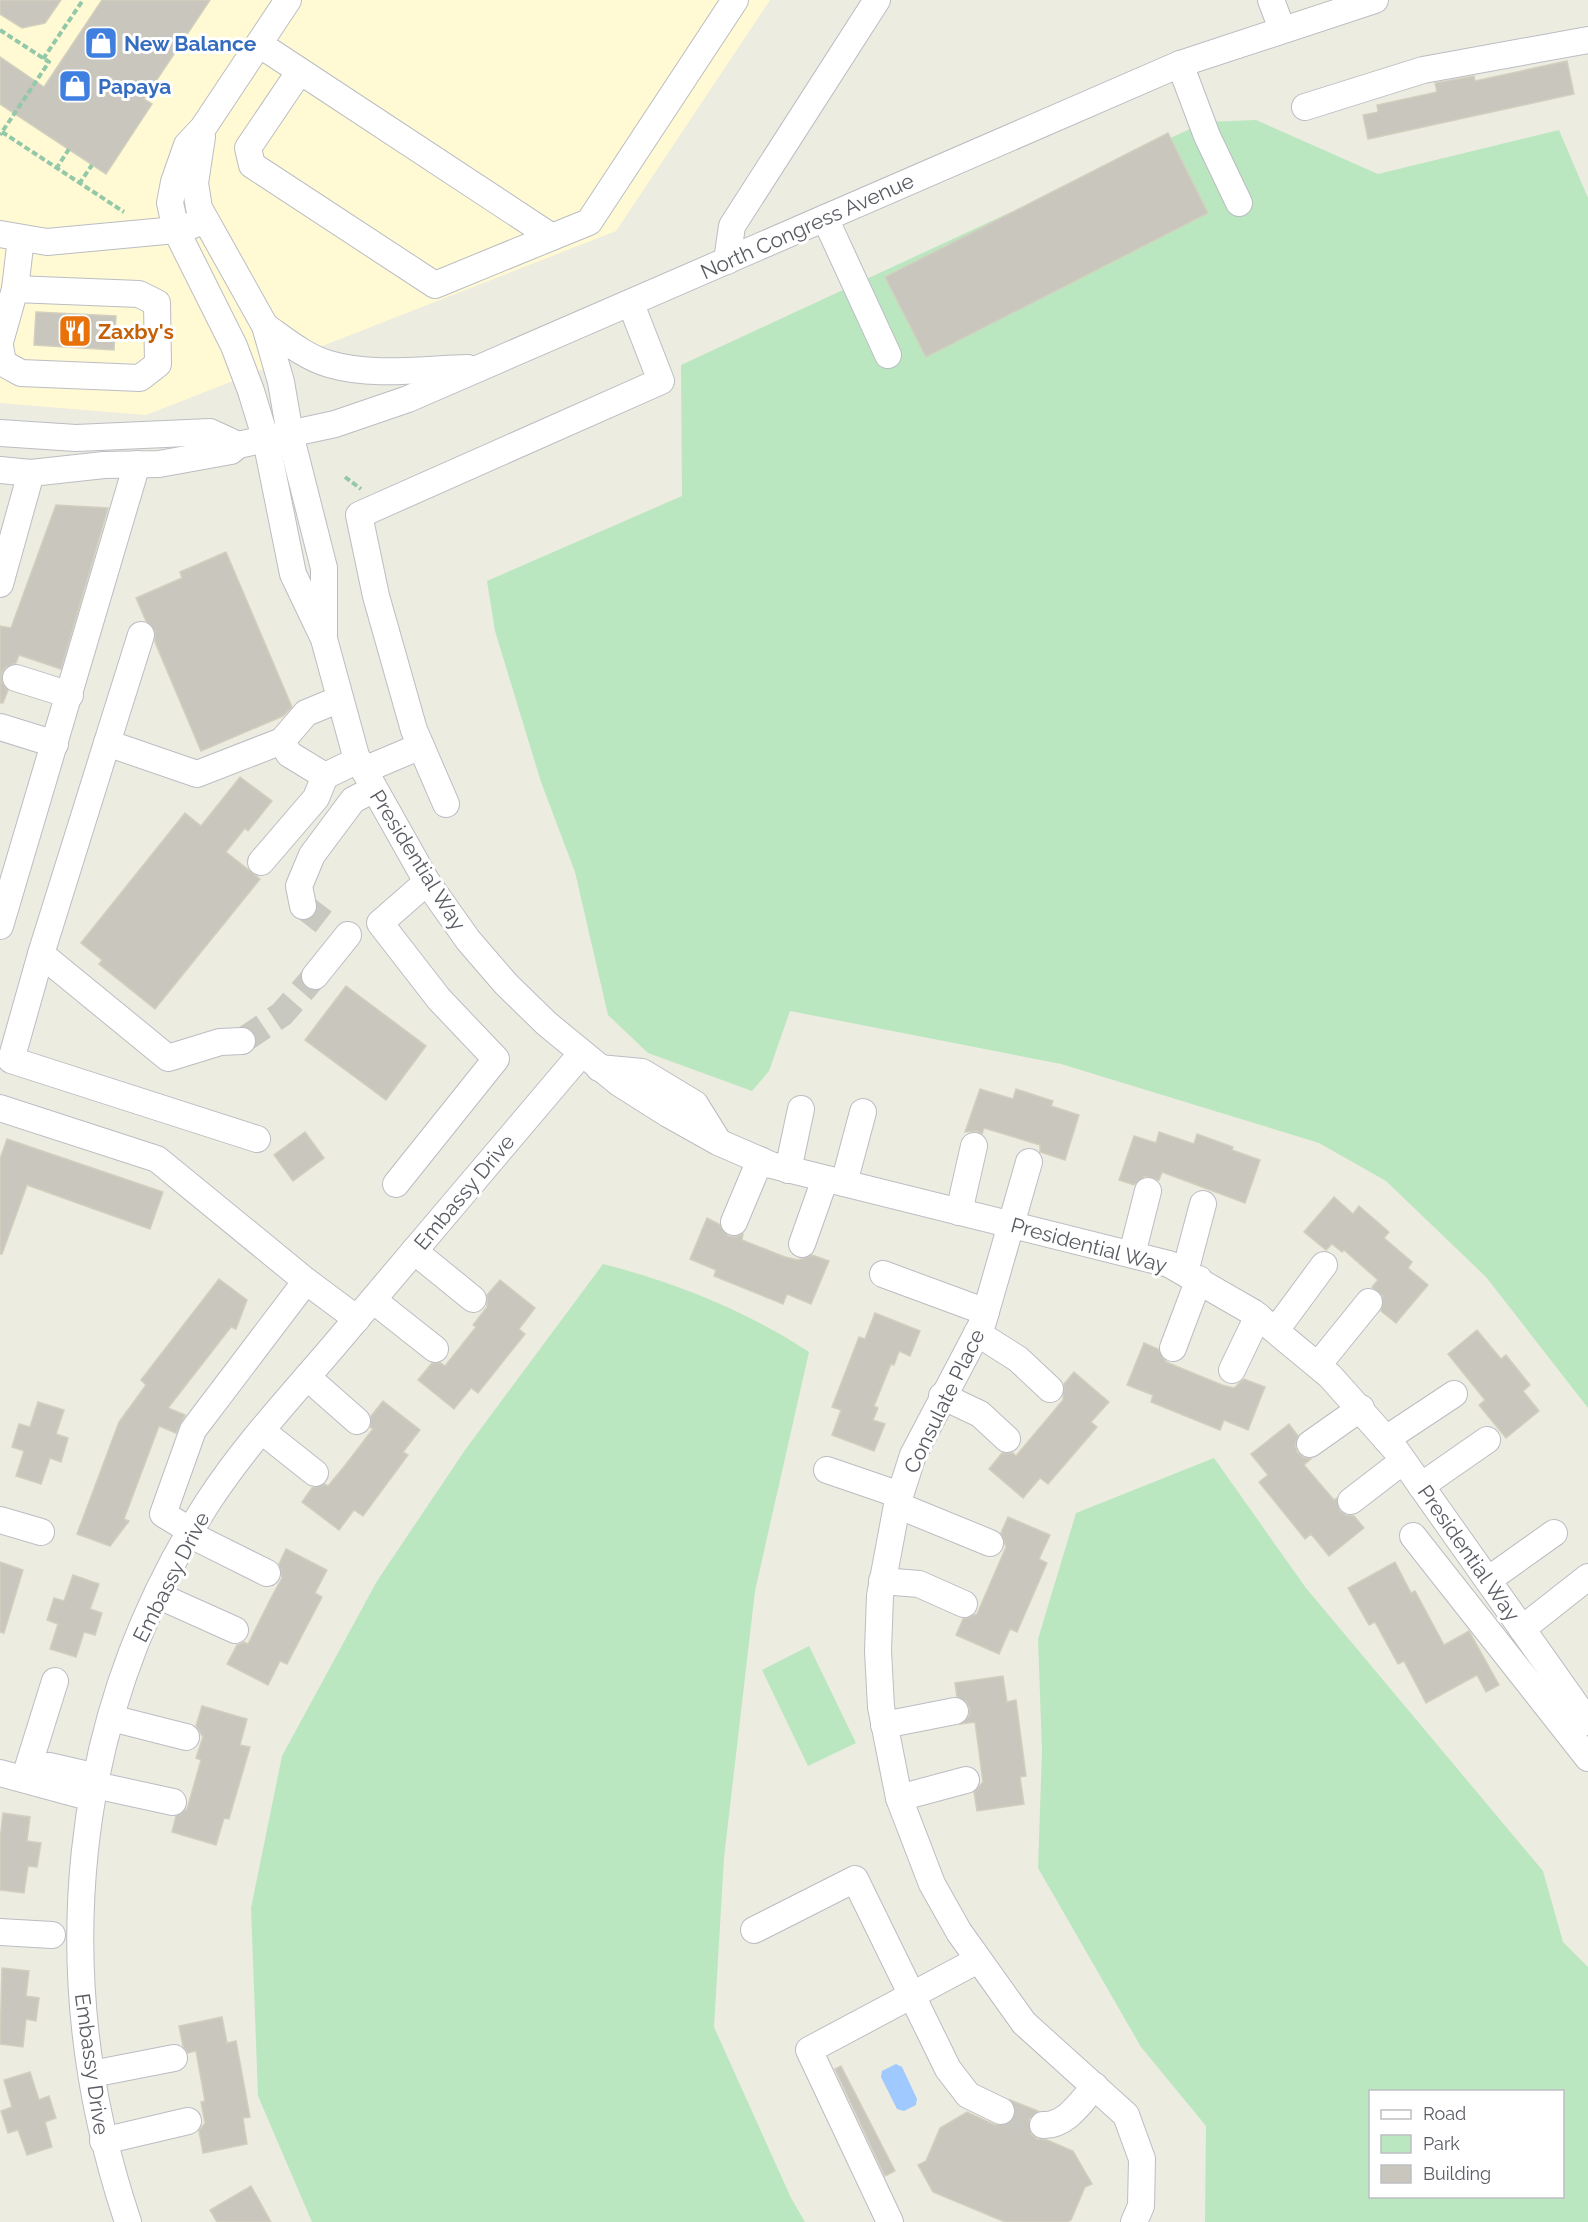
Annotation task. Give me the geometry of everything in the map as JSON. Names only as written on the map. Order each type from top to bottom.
[{"type":"street","points":[[278,437],[176,230],[171,203],[174,182],[187,145],[203,128],[288,0]]},
{"type":"street","points":[[300,71],[248,148],[252,165],[435,285],[590,222],[735,0]]},
{"type":"street","points":[[727,261],[732,226],[877,0]]},
{"type":"street","points":[[1271,0],[1291,26]]},
{"type":"street","points":[[1290,0],[1291,26]]},
{"type":"street","name":"North Congress Avenue","points":[[0,470],[32,473],[104,465],[159,464],[231,452],[238,445],[335,424],[408,399],[631,304],[1180,64],[1375,0]]},
{"type":"street","points":[[1305,107],[1423,70],[1588,40]]},
{"type":"street","points":[[259,44],[552,237]]},
{"type":"street","points":[[1180,64],[1207,136],[1239,203]]},
{"type":"street","points":[[203,128],[195,183],[199,208],[265,326],[281,382],[278,437]]},
{"type":"street","points":[[825,218],[888,355]]},
{"type":"street","points":[[28,289],[139,294],[150,297],[157,303],[158,364],[140,378],[21,373],[3,363],[1,349],[28,289],[10,236],[47,242],[176,230],[205,221]]},
{"type":"street","points":[[446,804],[422,746],[376,596],[359,514],[661,381],[631,304]]},
{"type":"street","points":[[265,326],[299,350],[329,364],[365,372],[483,367]]},
{"type":"street","points":[[0,433],[76,438],[210,432],[238,445]]},
{"type":"street","name":"Presidential Way","points":[[278,437],[293,574],[324,639],[340,699],[365,773],[427,882],[468,940],[506,984],[590,1061],[614,1093],[682,1135],[718,1142],[788,1170],[1169,1264],[1192,1275],[1267,1323],[1318,1365],[1361,1408],[1386,1438],[1588,1722]]},
{"type":"street","points":[[0,926],[137,464]]},
{"type":"street","points":[[0,584],[12,503],[32,473]]},
{"type":"street","points":[[141,635],[41,954],[11,1060],[256,1139]]},
{"type":"street","points":[[16,678],[70,695]]},
{"type":"street","points":[[107,742],[197,774],[282,741],[306,713],[340,699]]},
{"type":"street","points":[[0,727],[55,744]]},
{"type":"street","points":[[282,741],[288,754],[325,776],[365,773],[422,746]]},
{"type":"street","points":[[303,906],[299,886],[312,855],[352,800],[365,773]]},
{"type":"street","points":[[261,862],[316,798],[325,776]]},
{"type":"street","points":[[315,976],[340,932],[380,923],[427,882]]},
{"type":"street","points":[[380,923],[439,999],[496,1059],[396,1184]]},
{"type":"street","points":[[41,954],[168,1058],[220,1042],[242,1041]]},
{"type":"street","name":"Embassy Drive","points":[[128,2222],[103,2140],[81,1999],[79,1937],[82,1876],[93,1793],[111,1718],[127,1668],[157,1595],[190,1532],[234,1464],[414,1251],[590,1061]]},
{"type":"street","points":[[0,1108],[157,1159],[306,1281],[365,1309],[435,1349]]},
{"type":"street","points":[[788,1170],[801,1109]]},
{"type":"street","points":[[802,1244],[834,1181],[863,1112]]},
{"type":"street","points":[[958,1212],[974,1146]]},
{"type":"street","points":[[734,1222],[760,1160]]},
{"type":"street","name":"Consulate Place","points":[[1029,1162],[981,1323],[913,1455],[899,1500],[882,1581],[878,1651],[884,1725],[899,1798],[932,1884],[978,1960],[1024,2023],[1126,2115],[1142,2158],[1141,2206],[1134,2222]]},
{"type":"street","points":[[1132,1254],[1148,1191]]},
{"type":"street","points":[[1173,1348],[1192,1275],[1203,1204]]},
{"type":"street","points":[[414,1251],[474,1299]]},
{"type":"street","points":[[1232,1370],[1267,1323],[1324,1265]]},
{"type":"street","points":[[883,1274],[981,1323],[1050,1389]]},
{"type":"street","points":[[267,1573],[190,1532],[164,1514],[193,1430],[306,1281]]},
{"type":"street","points":[[1318,1365],[1369,1302]]},
{"type":"street","points":[[307,1377],[357,1421]]},
{"type":"street","points":[[1386,1438],[1454,1394]]},
{"type":"street","points":[[942,1396],[980,1414],[1007,1439]]},
{"type":"street","points":[[1310,1444],[1361,1408]]},
{"type":"street","points":[[261,1431],[315,1473]]},
{"type":"street","points":[[1421,1486],[1487,1440]]},
{"type":"street","points":[[1351,1501],[1403,1461]]},
{"type":"street","points":[[827,1470],[899,1500],[990,1543]]},
{"type":"street","points":[[0,1521],[41,1532]]},
{"type":"street","points":[[1488,1580],[1554,1533]]},
{"type":"street","points":[[1413,1536],[1528,1685],[1588,1758]]},
{"type":"street","points":[[1522,1629],[1588,1577]]},
{"type":"street","points":[[882,1581],[919,1584],[963,1604]]},
{"type":"street","points":[[157,1595],[235,1630]]},
{"type":"street","points":[[1528,1685],[1552,1671]]},
{"type":"street","points":[[25,1777],[55,1681]]},
{"type":"street","points":[[884,1725],[955,1711]]},
{"type":"street","points":[[111,1718],[186,1737]]},
{"type":"street","points":[[0,1773],[93,1793],[173,1802]]},
{"type":"street","points":[[899,1798],[966,1780]]},
{"type":"street","points":[[754,1930],[855,1879],[948,2069],[968,2095],[1001,2111]]},
{"type":"street","points":[[0,1932],[52,1935]]},
{"type":"street","points":[[890,2222],[809,2050],[912,1993],[978,1960]]},
{"type":"street","points":[[92,2074],[174,2058]]},
{"type":"street","points":[[1043,2125],[1052,2126],[1066,2118],[1095,2086]]},
{"type":"street","points":[[103,2140],[188,2121]]},
{"type":"path","points":[[44,59],[83,0]]},
{"type":"path","points":[[0,30],[48,62],[1,134],[122,212],[130,212]]},
{"type":"path","points":[[56,169],[69,149]]},
{"type":"path","points":[[79,184],[92,165]]},
{"type":"path","points":[[345,477],[361,489]]},
{"type":"shaded area","points":[[0,0],[770,0],[616,231],[146,415],[0,403]]},
{"type":"green space","points":[[1256,120],[1378,174],[1559,130],[1588,198],[1588,1408],[1486,1277],[1386,1181],[1319,1143],[1061,1064],[790,1011],[769,1071],[752,1091],[648,1053],[608,1015],[575,872],[541,782],[495,631],[487,581],[682,496],[681,365],[1205,122]]},
{"type":"green space","points":[[603,1264],[630,1271],[709,1299],[761,1323],[809,1352],[755,1591],[724,1858],[714,2027],[791,2198],[805,2222],[312,2222],[258,2096],[251,1908],[282,1756],[377,1581],[465,1450]]},
{"type":"green space","points":[[1214,1458],[1306,1588],[1543,1871],[1563,1942],[1588,1967],[1588,2222],[1205,2222],[1206,2126],[1141,2047],[1038,1868],[1042,1751],[1038,1639],[1076,1513]]},
{"type":"green space","points":[[809,1646],[856,1743],[808,1766],[762,1670]]},
{"type":"water","points":[[896,2064],[902,2067],[917,2099],[916,2105],[904,2111],[897,2109],[881,2077],[882,2071]]},
{"type":"building","points":[[0,0],[61,0],[45,23],[22,28],[0,14]]},
{"type":"building","points":[[102,0],[210,0],[144,99],[152,104],[106,174],[0,104],[0,57],[44,87]]},
{"type":"building","points":[[1567,61],[1574,94],[1368,139],[1363,115],[1378,112],[1377,105],[1437,92],[1435,83],[1474,76],[1475,81]]},
{"type":"building","points":[[1168,133],[1208,213],[926,357],[885,277]]},
{"type":"building","name":"Zaxby's","points":[[36,312],[116,316],[114,350],[34,345]]},
{"type":"building","points":[[56,505],[108,508],[61,669],[19,655],[16,663],[6,667],[2,673],[2,682],[8,690],[3,703],[0,703],[0,626],[11,628]]},
{"type":"building","points":[[226,552],[292,707],[283,716],[201,751],[155,642],[155,631],[146,621],[136,598],[182,578],[180,572]]},
{"type":"building","points":[[240,777],[272,801],[248,831],[245,828],[226,852],[260,879],[155,1009],[99,964],[102,960],[81,943],[185,813],[201,826]]},
{"type":"building","points":[[346,986],[426,1046],[386,1100],[305,1040]]},
{"type":"building","points":[[980,1089],[1013,1099],[1016,1089],[1053,1101],[1051,1106],[1079,1115],[1065,1160],[1040,1152],[1040,1145],[984,1128],[982,1134],[977,1131],[965,1132]]},
{"type":"building","points":[[305,1132],[324,1158],[293,1181],[274,1155]]},
{"type":"building","points":[[1159,1132],[1194,1144],[1197,1134],[1260,1160],[1245,1203],[1162,1172],[1159,1180],[1145,1176],[1134,1185],[1119,1180],[1134,1136],[1156,1143]]},
{"type":"building","points":[[7,1139],[163,1192],[150,1229],[27,1185],[2,1254],[0,1254],[0,1159]]},
{"type":"building","points":[[1334,1197],[1353,1214],[1359,1206],[1389,1232],[1384,1238],[1412,1262],[1408,1268],[1428,1285],[1396,1323],[1381,1311],[1383,1296],[1372,1287],[1378,1280],[1344,1250],[1342,1252],[1332,1244],[1326,1250],[1304,1232]]},
{"type":"building","points":[[707,1218],[719,1224],[728,1236],[735,1237],[743,1234],[742,1240],[785,1257],[798,1260],[812,1255],[829,1261],[811,1304],[787,1294],[783,1304],[714,1276],[716,1270],[690,1259]]},
{"type":"building","points":[[219,1279],[247,1300],[236,1329],[231,1327],[168,1408],[185,1415],[176,1433],[159,1426],[124,1519],[129,1521],[110,1546],[77,1534],[119,1422],[146,1385],[141,1380]]},
{"type":"building","points":[[500,1280],[535,1308],[519,1329],[525,1334],[478,1393],[471,1388],[454,1409],[418,1380],[432,1363],[441,1363],[445,1366],[476,1327],[473,1325],[487,1307],[487,1295]]},
{"type":"building","points":[[875,1313],[920,1331],[910,1356],[899,1351],[894,1365],[891,1364],[874,1406],[878,1408],[873,1420],[885,1424],[874,1451],[832,1435],[841,1410],[832,1407],[859,1337],[865,1339]]},
{"type":"building","points":[[1477,1330],[1501,1359],[1506,1355],[1530,1385],[1523,1391],[1539,1411],[1506,1438],[1479,1405],[1485,1400],[1448,1354]]},
{"type":"building","points":[[1144,1343],[1158,1349],[1166,1362],[1222,1385],[1234,1388],[1244,1379],[1265,1387],[1248,1430],[1224,1420],[1220,1430],[1151,1402],[1153,1395],[1127,1385]]},
{"type":"building","points":[[1074,1372],[1109,1402],[1091,1422],[1097,1427],[1048,1484],[1040,1478],[1023,1498],[989,1469],[1002,1453],[1013,1453],[1016,1456],[1063,1400],[1064,1384]]},
{"type":"building","points":[[383,1401],[420,1430],[403,1452],[408,1455],[363,1516],[354,1510],[339,1530],[302,1502],[312,1488],[325,1484],[328,1486],[343,1468],[373,1429],[370,1427],[371,1416]]},
{"type":"building","points":[[38,1402],[64,1410],[56,1434],[68,1438],[61,1462],[50,1458],[41,1484],[16,1476],[24,1451],[12,1447],[19,1424],[30,1427]]},
{"type":"building","points":[[1289,1424],[1298,1436],[1295,1445],[1297,1452],[1311,1459],[1304,1465],[1334,1500],[1337,1498],[1340,1511],[1354,1516],[1364,1528],[1329,1556],[1311,1534],[1305,1539],[1259,1482],[1268,1475],[1251,1454]]},
{"type":"building","points":[[1008,1517],[1050,1535],[1039,1559],[1047,1563],[1017,1632],[1010,1629],[999,1654],[956,1635],[963,1619],[977,1614],[1006,1547],[1001,1533]]},
{"type":"building","points":[[286,1549],[327,1570],[315,1593],[322,1597],[287,1664],[280,1661],[268,1685],[227,1664],[237,1645],[244,1642],[248,1644],[282,1578],[279,1564]]},
{"type":"building","points":[[0,1562],[23,1570],[4,1633],[0,1632]]},
{"type":"building","points":[[1395,1562],[1411,1593],[1415,1591],[1444,1645],[1469,1631],[1499,1685],[1486,1692],[1477,1675],[1426,1703],[1404,1661],[1398,1664],[1375,1622],[1369,1625],[1348,1588]]},
{"type":"building","points":[[73,1575],[99,1584],[90,1609],[102,1613],[95,1635],[84,1632],[76,1657],[50,1649],[58,1624],[47,1620],[54,1598],[64,1601]]},
{"type":"building","points":[[1003,1676],[1007,1702],[1016,1700],[1026,1776],[1020,1777],[1024,1804],[977,1811],[974,1792],[983,1782],[975,1722],[961,1724],[969,1716],[970,1709],[966,1701],[957,1697],[955,1683]]},
{"type":"building","points":[[202,1706],[247,1719],[240,1745],[250,1747],[229,1819],[224,1818],[216,1845],[172,1832],[176,1816],[187,1809],[201,1760],[196,1758],[203,1737],[196,1726]]},
{"type":"building","points":[[3,1813],[30,1817],[27,1841],[41,1843],[37,1867],[28,1866],[24,1893],[0,1890],[0,1840]]},
{"type":"building","points":[[2,1968],[29,1971],[26,1996],[39,1998],[36,2021],[26,2019],[23,2047],[0,2044]]},
{"type":"building","points":[[222,2017],[227,2043],[236,2041],[250,2117],[243,2118],[247,2144],[203,2153],[199,2131],[205,2123],[201,2102],[205,2101],[196,2051],[188,2053],[183,2046],[179,2026]]},
{"type":"building","points":[[841,2066],[895,2171],[885,2176],[835,2069]]},
{"type":"building","points":[[30,2072],[39,2100],[49,2096],[56,2118],[45,2122],[52,2147],[27,2155],[18,2130],[8,2133],[1,2111],[12,2107],[4,2080]]},
{"type":"building","points":[[1010,2100],[1038,2111],[1029,2119],[1031,2134],[1037,2139],[1047,2140],[1073,2151],[1092,2184],[1085,2187],[1071,2220],[1067,2222],[1005,2222],[933,2192],[918,2165],[926,2161],[940,2128],[967,2112],[995,2125],[1010,2123],[1016,2110]]},
{"type":"building","points":[[251,2186],[271,2222],[217,2222],[210,2210]]},
{"type":"tunnel","points":[[303,906],[333,929]]},
{"type":"tunnel","points":[[242,1041],[282,1014],[315,976]]},
{"type":"tunnel","points":[[1001,2111],[1030,2124],[1043,2125]]},
{"type":"place","name":"New Balance","points":[[101,43]]},
{"type":"place","name":"Papaya","points":[[75,86]]},
{"type":"place","name":"Zaxby's","points":[[75,331]]}]
